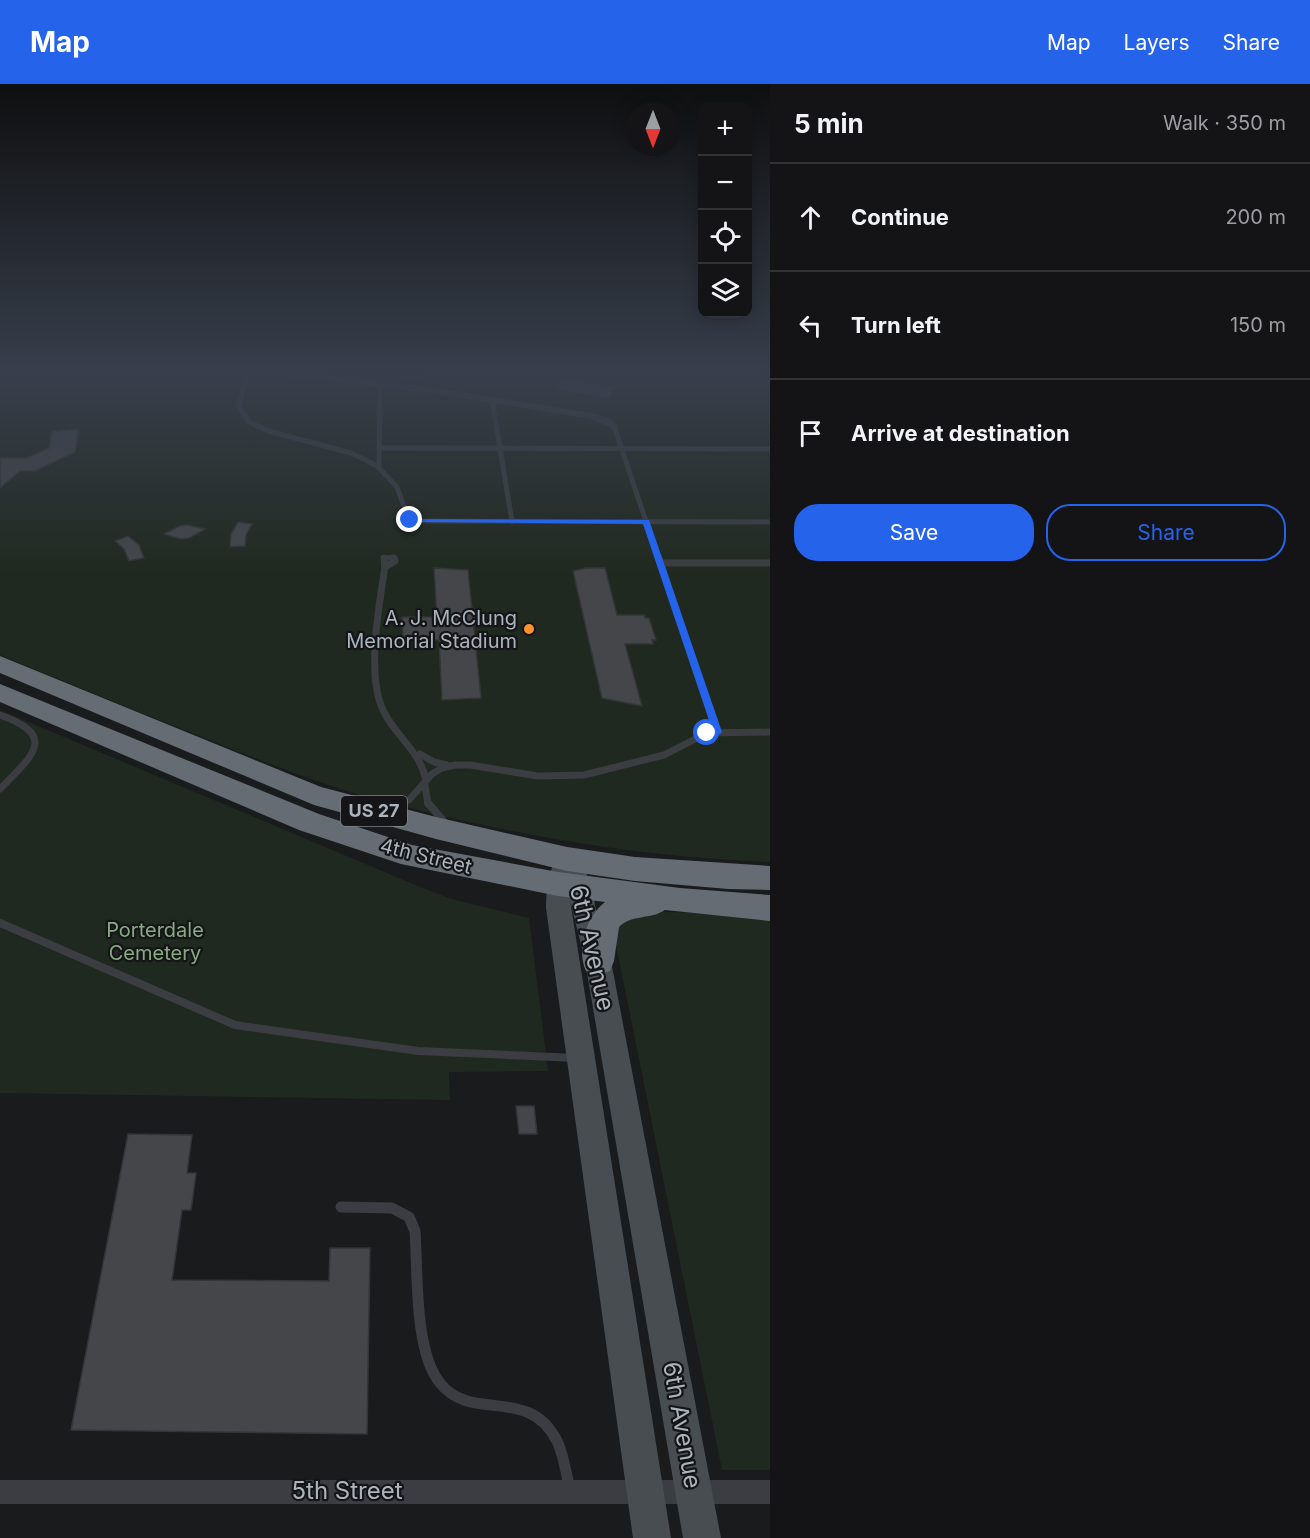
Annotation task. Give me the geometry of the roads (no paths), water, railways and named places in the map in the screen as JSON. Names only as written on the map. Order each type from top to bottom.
[{"type":"highway","name":"4th Street","points":[[0,664],[314,795],[459,833],[569,877],[635,869],[770,878]]},
{"type":"highway","name":"4th Street","points":[[0,692],[309,822],[412,856],[569,877],[680,900],[770,908]]},
{"type":"highway","points":[[598,961],[600,929],[611,915],[630,905],[680,900]]},
{"type":"main road","name":"6th Avenue","points":[[569,877],[583,906],[598,961],[702,1538]]},
{"type":"main road","name":"6th Avenue","points":[[569,877],[558,908],[652,1538]]},
{"type":"street","name":"5th Street","points":[[0,1492],[770,1492]]},
{"type":"lane","points":[[303,440],[350,452],[379,467],[399,490],[405,502],[408,518],[412,521],[770,522]]},
{"type":"lane","points":[[379,440],[379,467]]},
{"type":"lane","points":[[499,440],[512,522]]},
{"type":"lane","points":[[618,440],[717,732]]},
{"type":"lane","points":[[379,448],[770,448]]},
{"type":"lane","points":[[660,563],[770,563]]},
{"type":"lane","points":[[385,567],[377,662],[378,701],[387,718],[417,752],[424,767],[425,799],[431,811],[459,833]]},
{"type":"lane","points":[[0,715],[27,726],[34,738],[34,751],[30,761],[0,789]]},
{"type":"lane","points":[[417,752],[434,762],[454,765],[470,765],[538,776],[584,775],[651,760],[675,751],[704,734],[770,732]]},
{"type":"lane","points":[[360,807],[402,803],[414,796],[425,782],[442,768],[454,765]]},
{"type":"lane","points":[[0,923],[235,1025],[418,1051],[581,1058]]},
{"type":"lane","points":[[341,1206],[392,1208],[409,1217],[415,1231],[422,1344],[432,1371],[441,1384],[457,1399],[529,1411],[548,1426],[558,1443],[570,1491]]},
{"type":"place","name":"A. J. McClung Memorial Stadium","points":[[529,629]]},
{"type":"park label","name":"Porterdale Cemetery","points":[[155,942]]}]
